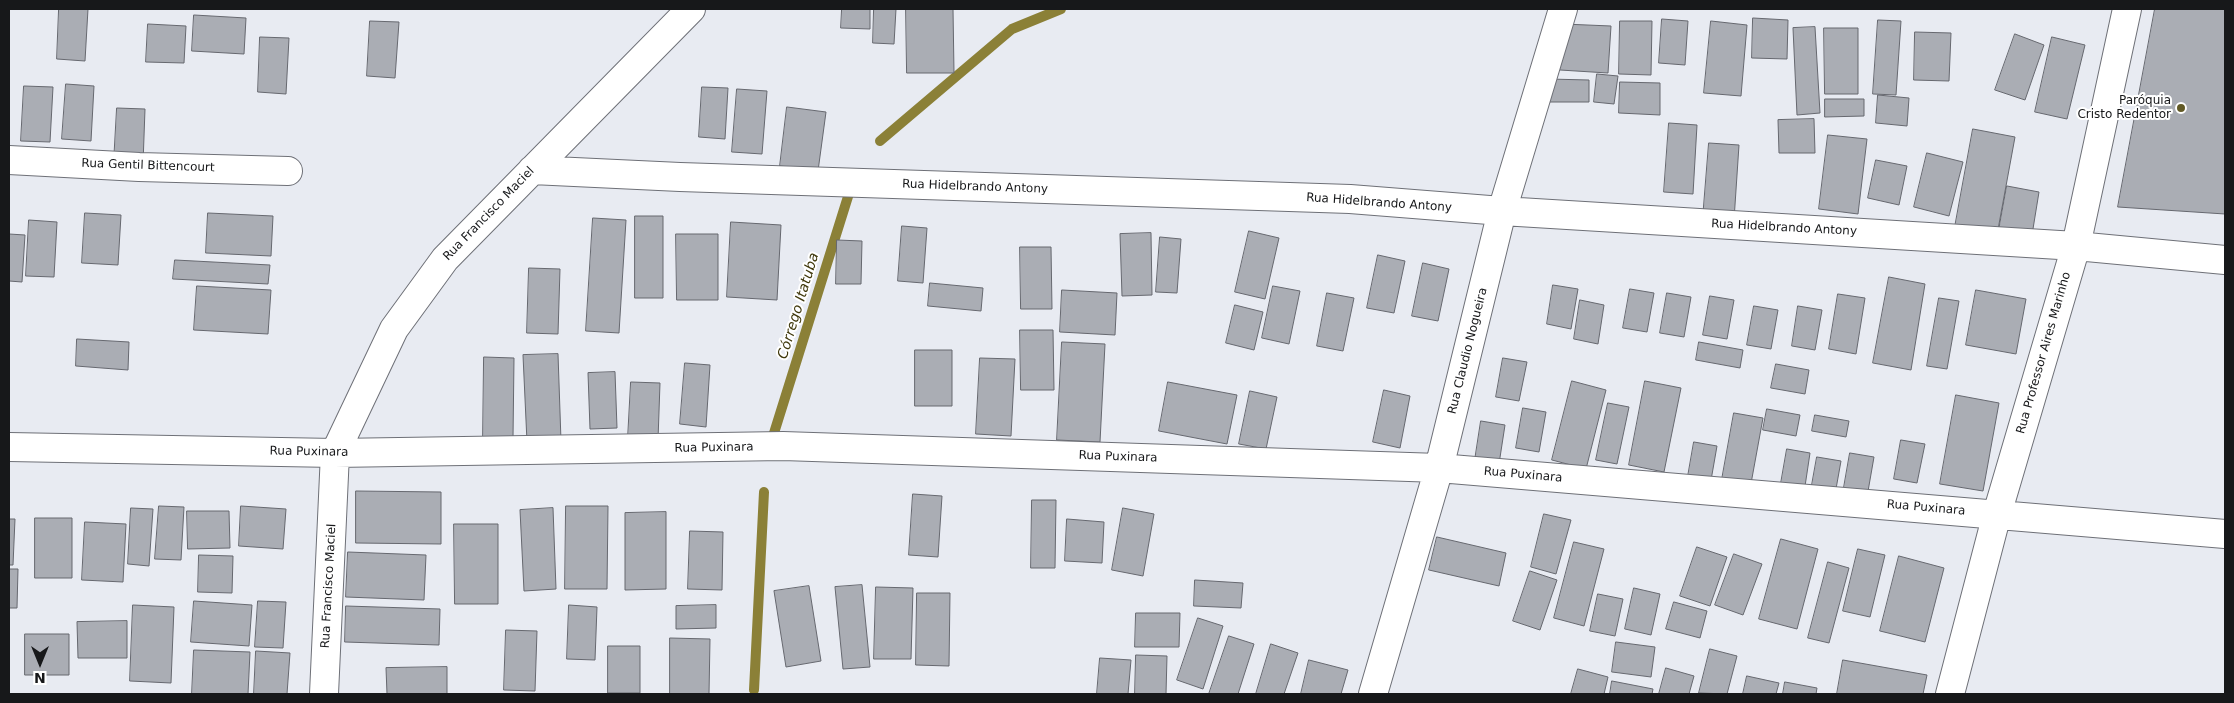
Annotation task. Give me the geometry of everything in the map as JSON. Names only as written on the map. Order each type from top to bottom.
[{"type":"street","name":"Rua Francisco Maciel","points":[[324,694],[335,453],[394,329],[445,259],[691,9]]},
{"type":"street","name":"Rua Claudio Nogueira","points":[[1373,694],[1439,468],[1502,211],[1563,9]]},
{"type":"street","name":"Rua Professor Aires Marinho","points":[[1950,694],[1998,514],[2076,246],[2127,9]]},
{"type":"street","name":"Rua Gentil Bittencourt","points":[[9,160],[139,167],[288,171]]},
{"type":"street","name":"Rua Hidelbrando Antony","points":[[532,170],[680,177],[1350,199],[1502,211],[2076,246],[2225,260]]},
{"type":"street","name":"Rua Puxinara","points":[[9,447],[335,453],[783,446],[1439,468],[2225,534]]},
{"type":"building","points":[[59,9],[88,9],[85,61],[57,59]]},
{"type":"building","points":[[842,9],[870,9],[870,29],[841,28]]},
{"type":"building","points":[[874,9],[896,9],[894,44],[873,43]]},
{"type":"building","points":[[906,9],[953,9],[954,73],[907,73]]},
{"type":"building","name":"Paróquia Cristo Redentor","points":[[2155,9],[2225,9],[2225,214],[2118,207]]},
{"type":"building","points":[[194,15],[246,18],[244,54],[192,51]]},
{"type":"building","points":[[1753,18],[1788,20],[1787,59],[1752,58]]},
{"type":"building","points":[[1662,19],[1688,21],[1685,65],[1659,63]]},
{"type":"building","points":[[1878,20],[1901,21],[1896,95],[1873,94]]},
{"type":"building","points":[[370,21],[399,22],[395,78],[367,76]]},
{"type":"building","points":[[1620,21],[1652,21],[1651,75],[1619,74]]},
{"type":"building","points":[[1711,21],[1747,25],[1741,96],[1704,93]]},
{"type":"building","points":[[148,24],[186,26],[184,63],[146,62]]},
{"type":"building","points":[[1563,24],[1611,26],[1608,73],[1560,70]]},
{"type":"building","points":[[1815,27],[1820,113],[1797,115],[1793,28]]},
{"type":"building","points":[[1824,28],[1858,28],[1858,94],[1825,94]]},
{"type":"building","points":[[1915,32],[1951,33],[1949,81],[1914,80]]},
{"type":"building","points":[[2015,34],[2044,45],[2025,100],[1995,90]]},
{"type":"building","points":[[260,37],[289,38],[286,94],[258,92]]},
{"type":"building","points":[[2052,37],[2085,45],[2067,119],[2035,112]]},
{"type":"building","points":[[1597,74],[1618,76],[1614,104],[1594,102]]},
{"type":"building","points":[[1548,79],[1589,80],[1589,102],[1547,102]]},
{"type":"building","points":[[1620,82],[1660,83],[1660,115],[1619,113]]},
{"type":"building","points":[[66,84],[94,86],[91,141],[62,139]]},
{"type":"building","points":[[24,86],[53,87],[50,142],[21,141]]},
{"type":"building","points":[[702,87],[728,88],[725,139],[699,137]]},
{"type":"building","points":[[737,89],[767,91],[762,154],[732,152]]},
{"type":"building","points":[[1878,95],[1909,98],[1907,126],[1876,123]]},
{"type":"building","points":[[1825,99],[1864,99],[1864,116],[1825,117]]},
{"type":"building","points":[[787,107],[826,112],[818,171],[780,166]]},
{"type":"building","points":[[117,108],[145,109],[143,164],[114,162]]},
{"type":"building","points":[[1814,119],[1815,153],[1779,153],[1778,120]]},
{"type":"building","points":[[1669,123],[1697,125],[1693,194],[1664,192]]},
{"type":"building","points":[[1973,129],[2015,137],[1997,235],[1955,227]]},
{"type":"building","points":[[1828,135],[1867,139],[1858,214],[1819,209]]},
{"type":"building","points":[[1709,143],[1739,145],[1734,220],[1703,218]]},
{"type":"building","points":[[1927,153],[1963,162],[1949,216],[1914,207]]},
{"type":"building","points":[[1876,160],[1907,166],[1899,205],[1868,198]]},
{"type":"building","points":[[2007,186],[2039,192],[2032,235],[1999,230]]},
{"type":"building","points":[[85,213],[121,215],[118,265],[82,263]]},
{"type":"building","points":[[208,213],[273,216],[271,256],[206,253]]},
{"type":"building","points":[[635,216],[663,216],[663,298],[635,298]]},
{"type":"building","points":[[593,218],[626,220],[619,333],[586,331]]},
{"type":"building","points":[[29,220],[57,222],[54,277],[26,276]]},
{"type":"building","points":[[731,222],[781,225],[777,300],[727,297]]},
{"type":"building","points":[[902,226],[927,228],[923,283],[898,281]]},
{"type":"building","points":[[1249,231],[1279,238],[1265,299],[1235,292]]},
{"type":"building","points":[[1151,233],[1152,295],[1122,296],[1120,234]]},
{"type":"building","points":[[9,234],[25,235],[22,282],[9,281]]},
{"type":"building","points":[[676,234],[718,234],[718,300],[677,300]]},
{"type":"building","points":[[1160,237],[1181,239],[1177,293],[1156,292]]},
{"type":"building","points":[[837,240],[862,241],[861,284],[836,284]]},
{"type":"building","points":[[1020,247],[1051,247],[1052,309],[1021,309]]},
{"type":"building","points":[[1378,255],[1405,261],[1394,313],[1367,308]]},
{"type":"building","points":[[175,260],[270,265],[268,284],[173,279]]},
{"type":"building","points":[[1423,263],[1449,269],[1438,321],[1412,316]]},
{"type":"building","points":[[529,268],[560,269],[558,334],[527,333]]},
{"type":"building","points":[[1889,277],[1925,284],[1911,370],[1873,363]]},
{"type":"building","points":[[930,283],[983,288],[981,311],[928,306]]},
{"type":"building","points":[[1553,285],[1578,289],[1571,329],[1547,324]]},
{"type":"building","points":[[197,286],[271,290],[268,334],[194,330]]},
{"type":"building","points":[[1273,286],[1300,291],[1289,344],[1262,338]]},
{"type":"building","points":[[1630,289],[1654,293],[1647,332],[1623,328]]},
{"type":"building","points":[[1062,290],[1117,293],[1115,335],[1060,332]]},
{"type":"building","points":[[1976,290],[2026,299],[2016,354],[1966,345]]},
{"type":"building","points":[[1327,293],[1354,298],[1343,351],[1317,346]]},
{"type":"building","points":[[1667,293],[1691,297],[1684,337],[1660,333]]},
{"type":"building","points":[[1838,294],[1865,298],[1856,354],[1829,349]]},
{"type":"building","points":[[1710,296],[1734,300],[1727,339],[1703,335]]},
{"type":"building","points":[[1939,298],[1959,301],[1947,369],[1927,366]]},
{"type":"building","points":[[1580,300],[1604,305],[1598,344],[1574,339]]},
{"type":"building","points":[[1235,305],[1263,312],[1254,350],[1226,343]]},
{"type":"building","points":[[1754,306],[1778,310],[1771,349],[1747,345]]},
{"type":"building","points":[[1798,306],[1822,310],[1815,350],[1792,346]]},
{"type":"building","points":[[1020,330],[1053,330],[1054,390],[1021,390]]},
{"type":"building","points":[[77,339],[129,342],[128,370],[76,366]]},
{"type":"building","points":[[1062,342],[1105,344],[1100,442],[1057,440]]},
{"type":"building","points":[[1699,342],[1743,350],[1740,368],[1696,360]]},
{"type":"building","points":[[915,350],[952,350],[952,406],[915,406]]},
{"type":"building","points":[[558,354],[561,441],[527,442],[523,355]]},
{"type":"building","points":[[484,357],[514,358],[513,438],[483,438]]},
{"type":"building","points":[[980,358],[1015,359],[1011,436],[976,434]]},
{"type":"building","points":[[1503,358],[1527,362],[1519,401],[1496,397]]},
{"type":"building","points":[[685,363],[710,365],[706,427],[680,424]]},
{"type":"building","points":[[1776,364],[1809,370],[1805,394],[1771,388]]},
{"type":"building","points":[[615,372],[617,428],[590,429],[588,373]]},
{"type":"building","points":[[1572,381],[1606,390],[1586,469],[1552,460]]},
{"type":"building","points":[[1645,381],[1681,388],[1664,472],[1629,465]]},
{"type":"building","points":[[631,382],[660,383],[658,440],[628,438]]},
{"type":"building","points":[[1168,382],[1237,395],[1227,444],[1159,431]]},
{"type":"building","points":[[1384,390],[1410,396],[1400,448],[1373,442]]},
{"type":"building","points":[[1250,391],[1277,397],[1266,449],[1239,444]]},
{"type":"building","points":[[1956,395],[1999,403],[1983,491],[1940,484]]},
{"type":"building","points":[[1608,403],[1629,407],[1617,464],[1596,460]]},
{"type":"building","points":[[1523,408],[1546,412],[1539,452],[1516,448]]},
{"type":"building","points":[[1767,409],[1800,415],[1796,436],[1763,430]]},
{"type":"building","points":[[1734,413],[1763,418],[1750,489],[1721,485]]},
{"type":"building","points":[[1815,415],[1849,421],[1846,437],[1812,431]]},
{"type":"building","points":[[1481,421],[1505,425],[1499,464],[1475,460]]},
{"type":"building","points":[[1901,440],[1925,444],[1917,483],[1894,479]]},
{"type":"building","points":[[1694,442],[1717,446],[1710,486],[1687,482]]},
{"type":"building","points":[[1787,449],[1810,453],[1804,493],[1780,489]]},
{"type":"building","points":[[1850,453],[1874,457],[1867,497],[1843,493]]},
{"type":"building","points":[[1817,457],[1841,461],[1834,500],[1810,496]]},
{"type":"building","points":[[356,491],[441,492],[441,544],[356,543]]},
{"type":"building","points":[[913,494],[942,496],[938,557],[909,555]]},
{"type":"building","points":[[1032,500],[1056,500],[1055,568],[1031,568]]},
{"type":"building","points":[[159,506],[184,507],[181,560],[155,559]]},
{"type":"building","points":[[241,506],[286,509],[283,549],[239,546]]},
{"type":"building","points":[[566,506],[608,506],[607,589],[565,589]]},
{"type":"building","points":[[131,508],[153,509],[149,566],[128,564]]},
{"type":"building","points":[[553,508],[556,589],[524,591],[520,510]]},
{"type":"building","points":[[1123,508],[1154,514],[1143,576],[1112,570]]},
{"type":"building","points":[[187,511],[229,511],[230,548],[188,549]]},
{"type":"building","points":[[666,512],[666,589],[625,590],[625,513]]},
{"type":"building","points":[[1544,514],[1571,520],[1556,574],[1531,567]]},
{"type":"building","points":[[35,518],[72,518],[72,578],[35,578]]},
{"type":"building","points":[[9,519],[15,519],[13,565],[9,565]]},
{"type":"building","points":[[1067,519],[1104,522],[1102,563],[1065,561]]},
{"type":"building","points":[[85,522],[126,524],[123,582],[82,580]]},
{"type":"building","points":[[454,524],[498,524],[498,604],[455,604]]},
{"type":"building","points":[[690,531],[723,532],[722,590],[688,589]]},
{"type":"building","points":[[1437,537],[1506,553],[1499,586],[1429,570]]},
{"type":"building","points":[[1781,539],[1818,549],[1797,629],[1759,619]]},
{"type":"building","points":[[1574,542],[1604,549],[1584,626],[1554,618]]},
{"type":"building","points":[[1697,547],[1727,557],[1710,606],[1680,596]]},
{"type":"building","points":[[1858,549],[1885,555],[1870,617],[1843,611]]},
{"type":"building","points":[[348,552],[426,555],[424,600],[346,597]]},
{"type":"building","points":[[1734,554],[1762,564],[1743,615],[1715,605]]},
{"type":"building","points":[[199,555],[233,556],[232,593],[198,592]]},
{"type":"building","points":[[1899,556],[1944,568],[1925,642],[1880,631]]},
{"type":"building","points":[[1828,562],[1849,568],[1829,643],[1808,638]]},
{"type":"building","points":[[9,569],[18,569],[17,608],[9,608]]},
{"type":"building","points":[[1530,571],[1557,580],[1540,630],[1513,621]]},
{"type":"building","points":[[1195,580],[1243,583],[1241,608],[1194,606]]},
{"type":"building","points":[[862,585],[870,667],[843,669],[835,587]]},
{"type":"building","points":[[809,586],[821,661],[786,667],[774,591]]},
{"type":"building","points":[[876,587],[913,588],[911,659],[874,659]]},
{"type":"building","points":[[1634,588],[1660,594],[1651,635],[1625,629]]},
{"type":"building","points":[[917,593],[950,593],[949,666],[916,665]]},
{"type":"building","points":[[1598,594],[1623,599],[1615,636],[1590,631]]},
{"type":"building","points":[[194,601],[252,605],[249,646],[191,642]]},
{"type":"building","points":[[258,601],[286,602],[283,648],[255,647]]},
{"type":"building","points":[[1674,602],[1707,611],[1700,638],[1666,629]]},
{"type":"building","points":[[133,605],[174,607],[171,683],[130,681]]},
{"type":"building","points":[[569,605],[597,607],[595,660],[567,659]]},
{"type":"building","points":[[716,605],[716,628],[676,629],[676,606]]},
{"type":"building","points":[[346,606],[440,609],[439,645],[345,642]]},
{"type":"building","points":[[1136,613],[1180,613],[1179,647],[1135,647]]},
{"type":"building","points":[[1198,618],[1223,626],[1203,689],[1177,680]]},
{"type":"building","points":[[127,621],[127,658],[78,658],[77,622]]},
{"type":"building","points":[[506,630],[537,631],[535,691],[504,690]]},
{"type":"building","points":[[25,634],[69,634],[69,675],[25,675]]},
{"type":"building","points":[[1229,636],[1254,644],[1238,694],[1209,694]]},
{"type":"building","points":[[670,638],[710,639],[709,694],[670,694]]},
{"type":"building","points":[[1616,642],[1655,647],[1651,677],[1612,672]]},
{"type":"building","points":[[1271,644],[1298,653],[1284,694],[1256,694]]},
{"type":"building","points":[[608,646],[640,646],[640,693],[608,693]]},
{"type":"building","points":[[1710,649],[1737,656],[1727,694],[1699,693]]},
{"type":"building","points":[[194,650],[250,652],[248,694],[192,694]]},
{"type":"building","points":[[256,651],[290,653],[287,694],[254,694]]},
{"type":"building","points":[[1136,655],[1167,656],[1166,694],[1135,694]]},
{"type":"building","points":[[1100,658],[1131,660],[1128,694],[1097,694]]},
{"type":"building","points":[[1309,660],[1348,670],[1341,694],[1301,694]]},
{"type":"building","points":[[1843,660],[1927,675],[1923,694],[1837,694]]},
{"type":"building","points":[[447,667],[447,694],[387,694],[386,668]]},
{"type":"building","points":[[1666,668],[1694,676],[1689,694],[1659,694]]},
{"type":"building","points":[[1578,669],[1608,677],[1604,694],[1571,694]]},
{"type":"building","points":[[1747,676],[1779,683],[1776,694],[1743,694]]},
{"type":"building","points":[[1612,681],[1653,689],[1652,694],[1610,694]]},
{"type":"building","points":[[1785,682],[1817,688],[1816,694],[1783,694]]},
{"type":"waterway","name":"Córrego Itatuba","points":[[880,141],[1012,29],[1061,9]]},
{"type":"waterway","name":"Córrego Itatuba","points":[[774,433],[851,187]]},
{"type":"waterway","name":"Córrego Itatuba","points":[[754,690],[764,492]]},
{"type":"place","name":"Paróquia Cristo Redentor","points":[[2181,108]]}]
